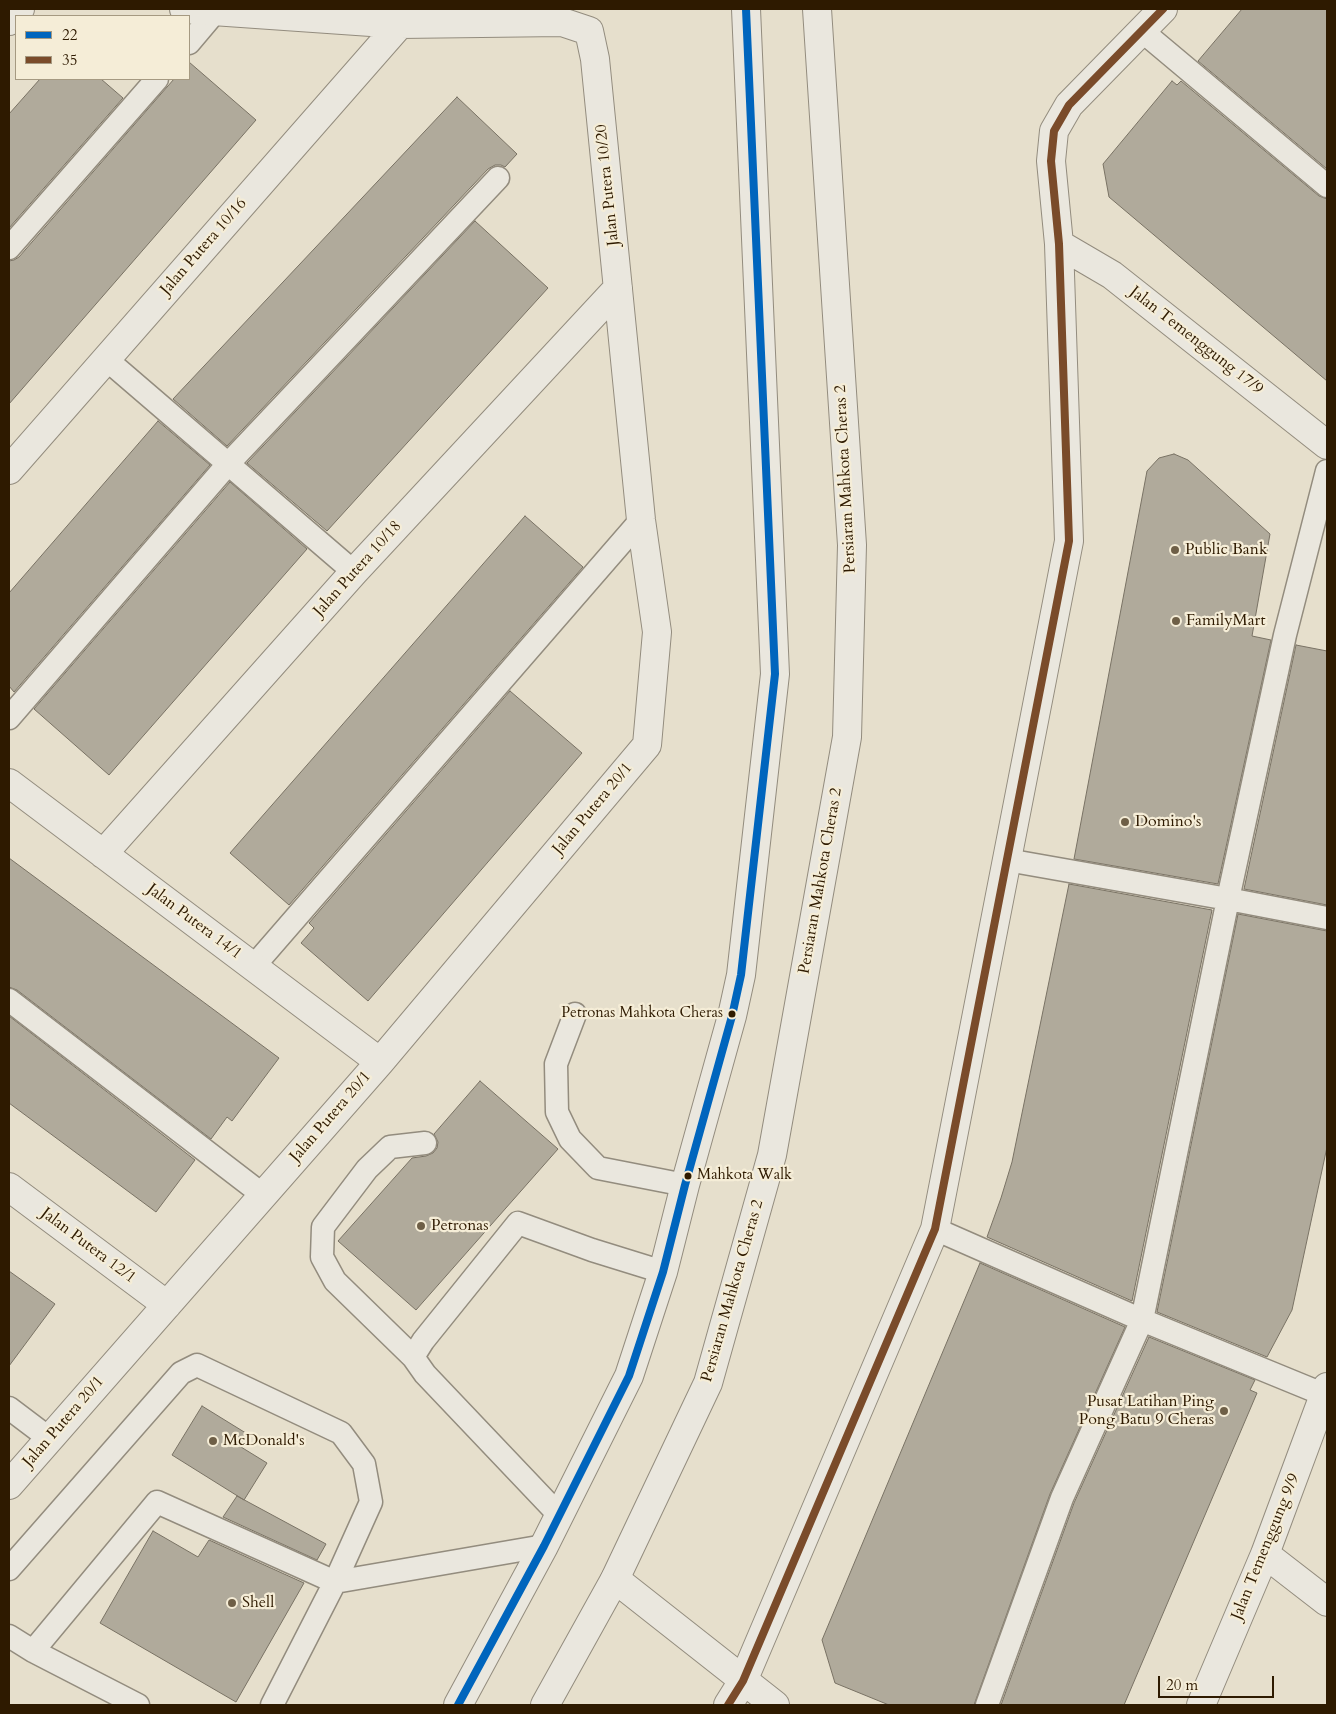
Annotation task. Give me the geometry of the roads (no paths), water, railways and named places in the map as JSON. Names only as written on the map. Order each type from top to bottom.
[{"type":"street","points":[[9,21],[20,9]]},
{"type":"street","name":"Jalan Putera 10/20","points":[[184,9],[400,24],[562,22],[589,31],[595,60],[641,520],[657,632],[647,745]]},
{"type":"street","points":[[458,1705],[544,1546],[629,1376],[663,1272],[685,1184],[732,1016],[741,975],[775,674],[746,9]]},
{"type":"street","name":"Persiaran Mahkota Cheras 2","points":[[545,1705],[615,1579],[708,1383],[772,1155],[847,737],[852,545],[816,9]]},
{"type":"street","points":[[728,1705],[743,1681],[935,1229],[1069,541],[1059,244],[1051,161],[1054,132],[1069,105],[1163,9]]},
{"type":"street","name":"Jalan Putera 10/16","points":[[9,470],[400,24]]},
{"type":"street","name":"Jalan Temenggung 17/9","points":[[1059,244],[1112,275],[1327,445]]},
{"type":"street","name":"Jalan Putera 10/18","points":[[103,854],[354,572],[618,288]]},
{"type":"street","name":"Jalan Putera 20/1","points":[[9,1484],[380,1062],[647,745]]},
{"type":"street","name":"Jalan Putera 14/1","points":[[9,782],[380,1062]]},
{"type":"street","name":"Jalan Putera 12/1","points":[[9,1188],[167,1305]]},
{"type":"street","name":"Jalan Temenggung 9/9","points":[[1201,1705],[1265,1554],[1326,1391]]},
{"type":"street","points":[[1265,1554],[1327,1602]]},
{"type":"street","points":[[615,1579],[775,1705]]},
{"type":"lane","points":[[190,42],[216,11]]},
{"type":"lane","points":[[1142,31],[1327,186]]},
{"type":"lane","points":[[9,248],[156,80]]},
{"type":"lane","points":[[9,718],[228,464],[498,178]]},
{"type":"lane","points":[[106,359],[354,572]]},
{"type":"lane","points":[[988,1705],[1062,1498],[1142,1320],[1228,899],[1285,635],[1327,472]]},
{"type":"lane","points":[[253,967],[641,520]]},
{"type":"lane","points":[[1007,860],[1327,918]]},
{"type":"lane","points":[[9,1000],[263,1195]]},
{"type":"lane","points":[[576,1014],[556,1064],[556,1112],[570,1138],[598,1168],[685,1184]]},
{"type":"lane","points":[[426,1143],[390,1147],[367,1169],[323,1227],[322,1257],[335,1281],[413,1357],[425,1374],[558,1515]]},
{"type":"lane","points":[[413,1357],[510,1217],[592,1250],[663,1272]]},
{"type":"lane","points":[[935,1229],[1142,1320],[1326,1391]]},
{"type":"lane","points":[[9,1569],[181,1373],[197,1365],[341,1433],[364,1464],[371,1502],[335,1582],[272,1705]]},
{"type":"lane","points":[[9,1408],[50,1439]]},
{"type":"lane","points":[[33,1651],[157,1502],[335,1582],[544,1546]]},
{"type":"lane","points":[[9,1636],[33,1651],[138,1705]]},
{"type":"place","name":"Public Bank","points":[[1175,550]]},
{"type":"place","name":"FamilyMart","points":[[1176,621]]},
{"type":"place","name":"Domino's","points":[[1125,822]]},
{"type":"place","name":"Petronas Mahkota Cheras","points":[[732,1014]]},
{"type":"place","name":"Mahkota Walk","points":[[688,1176]]},
{"type":"place","name":"Petronas","points":[[421,1226]]},
{"type":"place","name":"Pusat Latihan Ping Pong Batu 9 Cheras","points":[[1224,1411]]},
{"type":"place","name":"McDonald's","points":[[213,1441]]},
{"type":"place","name":"Shell","points":[[232,1603]]}]
